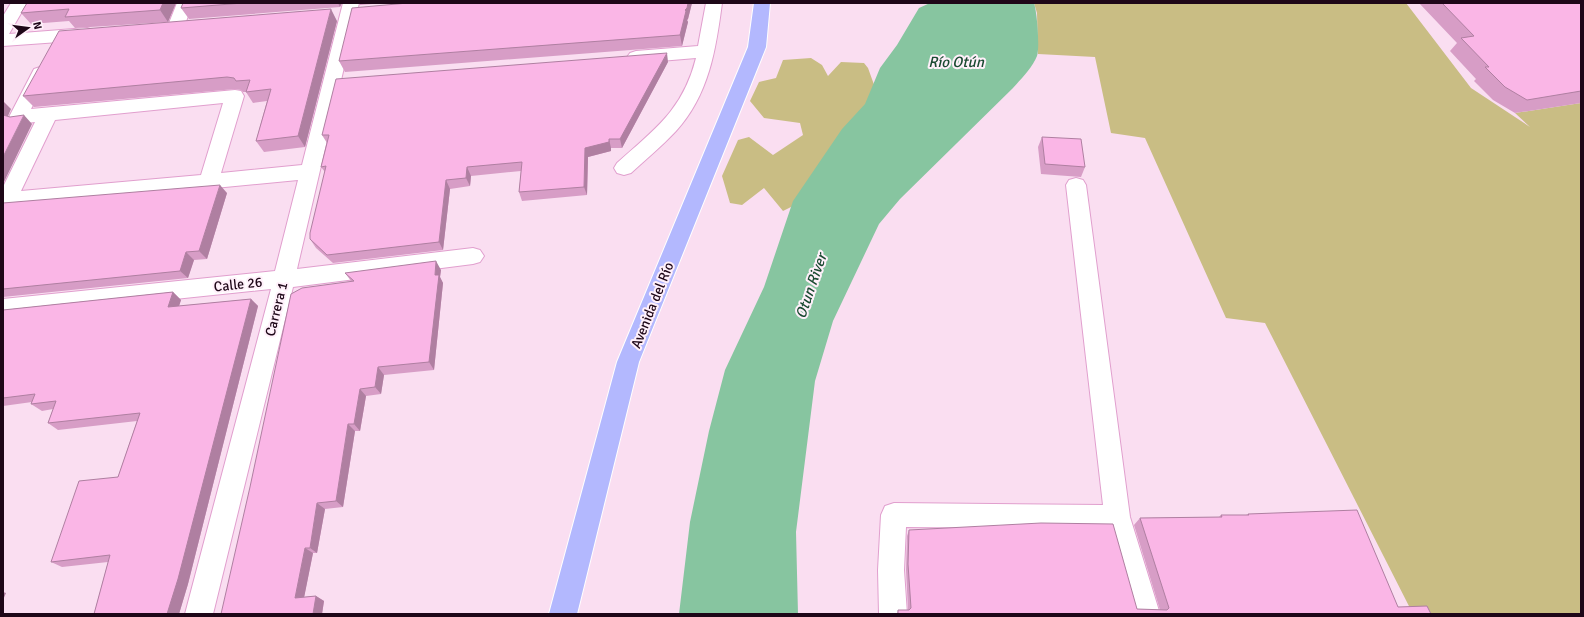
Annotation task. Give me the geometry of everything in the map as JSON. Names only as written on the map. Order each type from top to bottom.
[{"type":"main road","name":"Avenida del Río","points":[[563,614],[628,362],[757,47],[762,3]]},
{"type":"street","points":[[3,30],[19,3]]},
{"type":"street","points":[[176,28],[186,3]]},
{"type":"street","points":[[624,168],[675,120],[696,88],[707,51],[714,3]]},
{"type":"street","name":"Carrera 1","points":[[199,614],[310,172],[340,80],[349,10]]},
{"type":"street","points":[[3,40],[100,33]]},
{"type":"street","points":[[63,36],[49,55],[18,117],[236,96],[209,180]]},
{"type":"street","points":[[621,58],[707,51]]},
{"type":"street","points":[[48,114],[7,200],[209,180],[310,172]]},
{"type":"street","points":[[1076,185],[1118,517],[1146,614]]},
{"type":"street","name":"Calle 26","points":[[3,308],[284,279],[473,256]]},
{"type":"street","points":[[893,614],[891,570],[894,515],[1118,517]]},
{"type":"shaded area","points":[[1034,3],[1406,3],[1471,88],[1530,127],[1515,113],[1581,103],[1581,614],[1413,614],[1265,323],[1226,318],[1145,138],[1111,133],[1095,57],[1038,54],[1037,13]]},
{"type":"shaded area","points":[[811,58],[822,65],[828,76],[841,62],[864,63],[868,68],[877,93],[793,206],[783,211],[764,188],[742,205],[730,203],[722,176],[738,140],[749,137],[773,155],[803,135],[800,123],[764,118],[750,101],[759,82],[776,78],[783,60]]},
{"type":"water","name":"Río Otún","points":[[930,3],[1034,3],[1038,30],[1037,56],[1030,69],[1013,88],[900,199],[879,224],[833,321],[815,381],[796,532],[798,614],[679,614],[690,522],[709,431],[725,370],[764,287],[793,201],[842,129],[865,104],[880,68],[897,45],[919,8]]},
{"type":"building","points":[[27,3],[163,3],[160,10],[65,17],[69,9],[21,13]]},
{"type":"building","points":[[183,3],[243,3],[181,8]]},
{"type":"building","points":[[408,3],[688,3],[685,10],[680,35],[339,61],[352,8]]},
{"type":"building","points":[[1442,3],[1581,3],[1581,91],[1527,100],[1505,87],[1485,67],[1489,67],[1461,38],[1474,36]]},
{"type":"building","points":[[331,9],[298,136],[256,141],[271,89],[246,92],[250,80],[236,81],[234,78],[227,77],[23,96],[59,31]]},
{"type":"building","points":[[667,53],[620,139],[609,139],[609,142],[585,148],[584,187],[519,192],[522,162],[467,167],[466,178],[446,180],[439,242],[327,255],[310,239],[310,233],[326,166],[321,167],[329,135],[322,135],[336,79]]},
{"type":"building","points":[[3,115],[10,117],[24,115],[3,157]]},
{"type":"building","points":[[1042,137],[1081,139],[1085,167],[1045,164]]},
{"type":"building","points":[[220,185],[199,251],[186,252],[180,271],[3,289],[3,203]]},
{"type":"building","points":[[436,261],[435,275],[439,275],[429,362],[378,367],[375,387],[360,389],[354,424],[348,424],[336,501],[317,503],[310,548],[305,548],[295,598],[316,596],[313,614],[221,614],[291,294],[302,288],[354,281],[345,273]]},
{"type":"building","points":[[173,292],[168,307],[251,299],[178,579],[167,614],[94,614],[110,555],[51,562],[79,481],[118,477],[140,413],[48,423],[56,401],[31,404],[35,394],[3,398],[3,310]]},
{"type":"building","points":[[1357,510],[1398,607],[1427,606],[1431,614],[898,614],[898,610],[909,610],[911,608],[908,564],[909,530],[1041,523],[1113,524],[1137,609],[1167,610],[1169,608],[1140,518],[1222,517],[1221,515]]},
{"type":"water label","name":"Otun River","points":[[811,286]]}]
